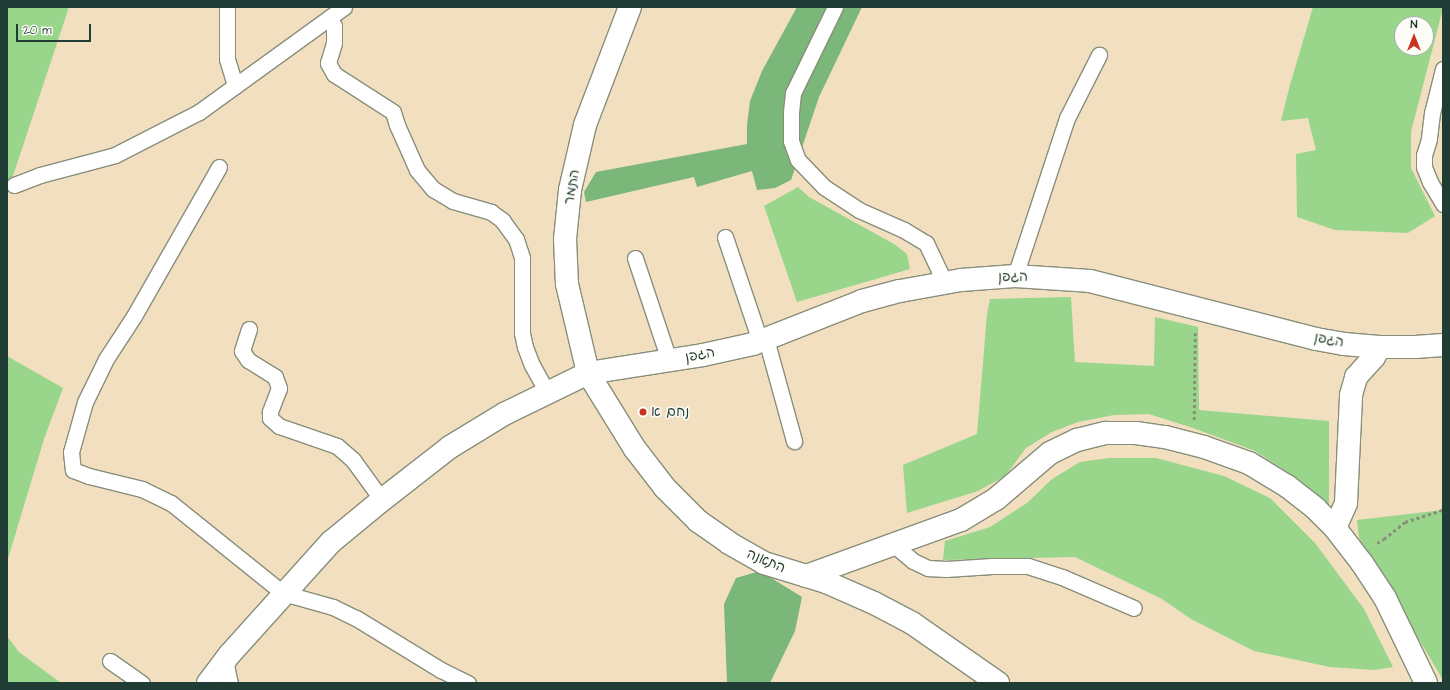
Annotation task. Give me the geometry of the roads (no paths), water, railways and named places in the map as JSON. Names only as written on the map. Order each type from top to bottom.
[{"type":"street","name":"התמר","points":[[588,373],[567,284],[565,239],[570,190],[585,125],[630,7]]},
{"type":"street","name":"הגפן","points":[[208,683],[283,593],[331,542],[382,500],[450,447],[506,413],[588,373],[703,355],[763,340],[862,301],[900,291],[945,283],[1015,276],[1090,281],[1316,338],[1379,347],[1443,345]]},
{"type":"street","points":[[1335,528],[1346,502],[1351,395],[1356,376],[1374,357],[1379,347]]},
{"type":"street","name":"התאנה","points":[[588,373],[640,455],[665,488],[698,521],[729,543],[764,564],[826,582],[874,603],[912,623],[989,680]]},
{"type":"street","points":[[806,576],[961,520],[996,499],[1050,453],[1076,440],[1106,433],[1136,433],[1165,437],[1193,444],[1249,463],[1287,486],[1316,509],[1335,528],[1354,553],[1384,598],[1426,683]]},
{"type":"lane","points":[[227,7],[227,59],[235,86]]},
{"type":"lane","points":[[14,184],[40,174],[115,155],[199,112],[344,7]]},
{"type":"lane","points":[[835,7],[793,93],[791,141],[798,160],[824,187],[859,210],[904,230],[926,243],[945,283]]},
{"type":"lane","points":[[329,18],[334,26],[334,43],[328,63],[334,74],[393,112],[397,125],[417,170],[433,189],[453,201],[491,212],[502,220],[516,239],[522,258],[522,333],[525,347],[532,365],[547,392]]},
{"type":"lane","points":[[1015,276],[1067,118],[1099,55]]},
{"type":"lane","points":[[1443,69],[1432,113],[1437,128],[1424,155],[1424,167],[1430,182],[1443,204]]},
{"type":"lane","points":[[219,167],[134,316],[106,359],[88,396],[71,452],[72,470],[89,476],[142,489],[171,503],[283,593],[334,607],[356,618],[441,670],[468,683]]},
{"type":"lane","points":[[725,237],[763,340],[794,441]]},
{"type":"lane","points":[[636,258],[669,360]]},
{"type":"lane","points":[[249,329],[242,352],[248,360],[275,376],[279,388],[270,412],[270,418],[279,426],[337,446],[353,460],[382,500]]},
{"type":"lane","points":[[894,545],[913,561],[928,568],[946,569],[992,566],[1028,566],[1062,577],[1134,608]]},
{"type":"lane","points":[[226,660],[230,683]]},
{"type":"lane","points":[[110,661],[142,683]]},
{"type":"place","name":"נחם א","points":[[643,412]]}]
